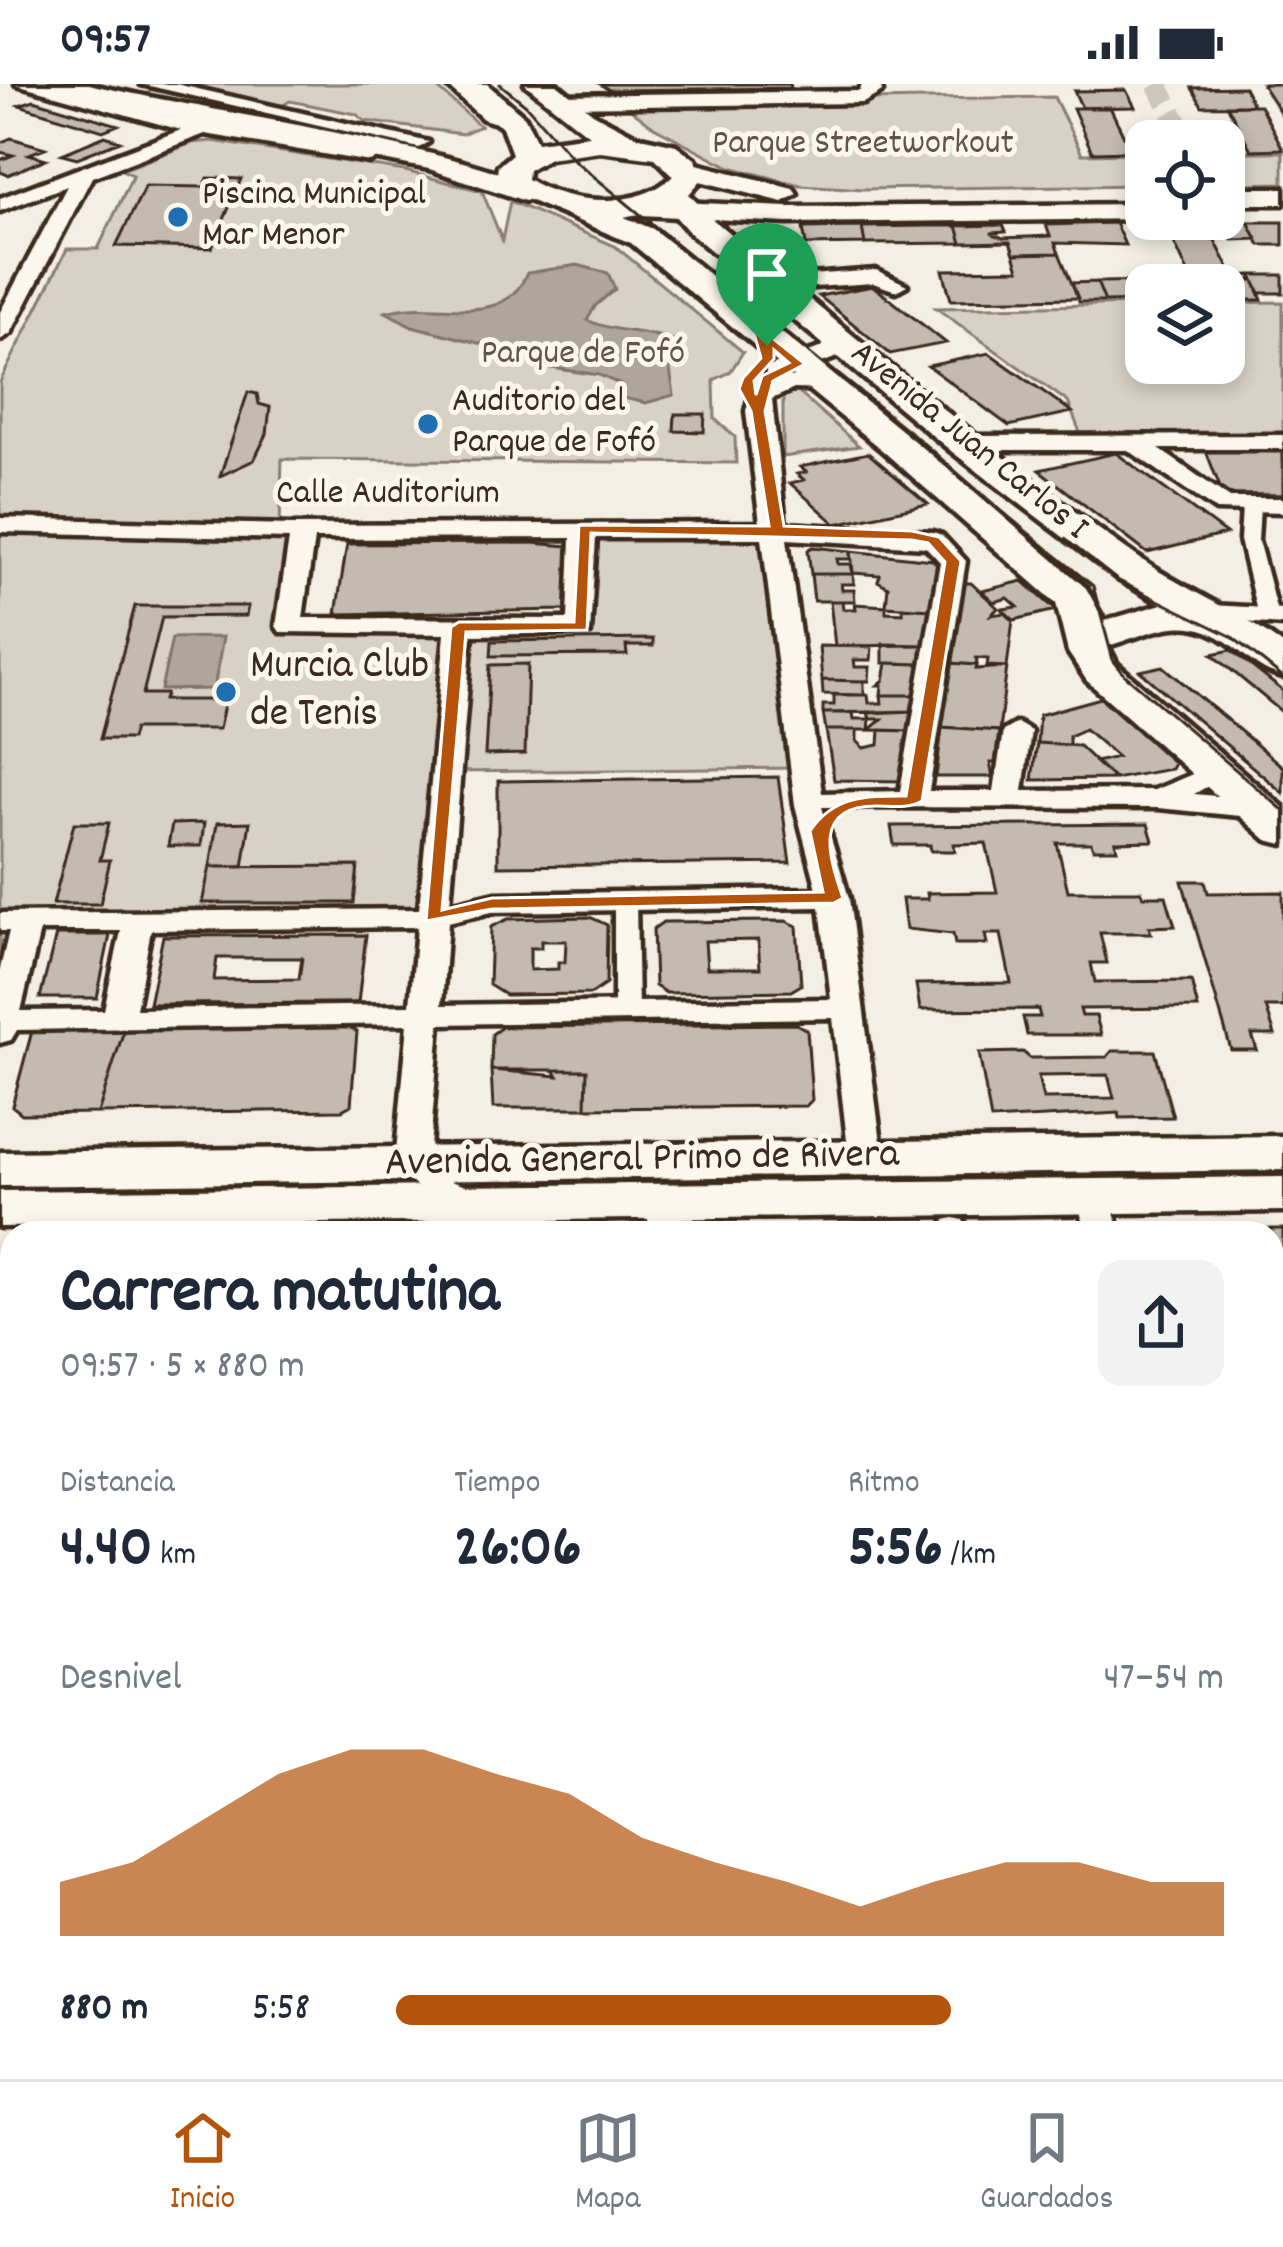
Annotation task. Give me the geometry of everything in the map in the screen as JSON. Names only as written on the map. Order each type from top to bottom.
[{"type":"main road","points":[[60,84],[219,120],[425,152],[527,154],[560,146],[630,144]]},
{"type":"main road","points":[[116,84],[163,105]]},
{"type":"main road","points":[[470,84],[515,123],[527,154]]},
{"type":"main road","points":[[549,93],[630,144]]},
{"type":"main road","name":"Avenida Juan Carlos I","points":[[630,144],[671,154],[684,192],[726,247],[964,443],[1132,571],[1211,613],[1283,664]]},
{"type":"main road","points":[[425,152],[525,194],[573,206],[616,207],[684,192],[761,190],[842,200],[1125,197]]},
{"type":"main road","points":[[525,194],[510,174],[527,154]]},
{"type":"main road","points":[[684,192],[769,215],[1125,210]]},
{"type":"main road","points":[[1245,196],[1283,196]]},
{"type":"main road","name":"Avenida Juan Carlos I","points":[[573,206],[642,236],[1072,596],[1082,613],[1094,662],[1272,819]]},
{"type":"main road","points":[[1245,211],[1283,210]]},
{"type":"main road","points":[[726,247],[724,240],[735,226],[769,215]]},
{"type":"main road","points":[[1085,640],[1165,615],[1211,613]]},
{"type":"main road","name":"Avenida General Primo de Rivera","points":[[0,1168],[1283,1153]]},
{"type":"main road","name":"Avenida General Primo de Rivera","points":[[546,1221],[1099,1214],[1283,1193]]},
{"type":"main road","name":"Avenida General Primo de Rivera","points":[[0,1209],[130,1220],[249,1221]]},
{"type":"street","points":[[25,84],[127,111],[163,105],[425,152]]},
{"type":"street","points":[[454,84],[490,115],[515,123]]},
{"type":"street","points":[[549,93],[869,90]]},
{"type":"street","points":[[163,105],[219,120]]},
{"type":"street","points":[[3,321],[84,173],[163,105]]},
{"type":"street","points":[[0,206],[84,173]]},
{"type":"street","points":[[33,192],[55,192],[68,200]]},
{"type":"street","points":[[771,284],[876,276],[896,285]]},
{"type":"street","points":[[760,403],[746,389],[747,380],[768,359],[761,333]]},
{"type":"street","points":[[760,403],[811,374],[838,337]]},
{"type":"street","points":[[811,374],[770,376],[760,403],[824,803],[823,865],[834,898],[866,1158]]},
{"type":"street","points":[[1134,442],[1214,500],[1283,506]]},
{"type":"street","points":[[964,443],[1283,442]]},
{"type":"street","points":[[1211,613],[1275,616],[1249,539],[1251,506]]},
{"type":"street","name":"Calle Auditorium","points":[[0,525],[303,532],[777,530],[933,540],[953,561],[914,801]]},
{"type":"street","points":[[303,532],[289,626],[581,627],[584,529]]},
{"type":"street","points":[[459,627],[412,1163],[483,1221]]},
{"type":"street","points":[[1006,800],[1017,731]]},
{"type":"street","points":[[1157,799],[1216,773]]},
{"type":"street","points":[[824,803],[1157,799],[1272,819]]},
{"type":"street","points":[[834,898],[492,904],[433,917],[13,922],[1,1025],[118,1019],[848,1008]]},
{"type":"street","points":[[625,900],[626,1012]]},
{"type":"street","points":[[118,1019],[138,921]]},
{"type":"green space","points":[[182,84],[433,84],[480,126],[462,134],[365,121],[356,114],[290,101],[280,107]]},
{"type":"green space","name":"Parque Streetworkout","points":[[1054,97],[1082,154],[1125,153],[1125,185],[863,189],[800,185],[730,167],[654,127],[624,104]]},
{"type":"green space","name":"Parque de Fofó","points":[[212,141],[405,171],[482,191],[502,240],[510,201],[615,246],[743,352],[730,372],[714,380],[715,419],[735,437],[736,463],[282,459],[280,526],[292,532],[289,625],[581,627],[584,529],[764,530],[805,768],[446,772],[432,917],[27,922],[0,1021],[0,382],[67,249],[98,249],[133,175],[122,170],[192,143]]},
{"type":"green space","points":[[1245,152],[1283,152],[1283,183],[1245,184]]},
{"type":"green space","points":[[1283,302],[1283,434],[1081,435],[1068,402],[936,308],[1125,304],[1125,384],[1245,384],[1245,303]]},
{"type":"green space","points":[[797,391],[859,446],[783,457],[783,396]]},
{"type":"shaded area","points":[[577,265],[608,273],[615,289],[587,320],[676,341],[681,353],[669,363],[674,395],[646,403],[623,398],[621,385],[599,375],[551,368],[502,349],[412,326],[386,312],[485,307],[516,291],[527,273]]},
{"type":"shaded area","points":[[223,637],[214,689],[161,690],[172,638]]},
{"type":"building","points":[[600,84],[790,84],[791,88],[609,90]]},
{"type":"building","points":[[1262,84],[1283,84],[1283,117]]},
{"type":"building","points":[[1244,87],[1253,105],[1202,106],[1192,88]]},
{"type":"building","points":[[1126,90],[1135,107],[1082,108],[1074,91]]},
{"type":"building","points":[[34,100],[118,125],[103,131],[19,105]]},
{"type":"building","points":[[1227,105],[1260,105],[1283,149],[1251,150],[1245,139],[1245,120],[1235,120]]},
{"type":"building","points":[[1110,107],[1125,138],[1125,151],[1092,152],[1073,108]]},
{"type":"building","points":[[105,136],[120,141],[77,158],[62,154]]},
{"type":"building","points":[[11,138],[45,148],[29,154],[46,159],[8,175],[0,172],[0,160],[13,155],[0,152],[0,143]]},
{"type":"building","name":"Piscina Municipal Mar Menor","points":[[208,178],[241,179],[212,248],[116,246],[145,186],[204,187]]},
{"type":"building","points":[[1245,222],[1248,222],[1257,239],[1245,239]]},
{"type":"building","points":[[1248,222],[1283,222],[1283,245],[1260,245]]},
{"type":"building","points":[[1115,223],[1125,245],[1055,243],[1059,253],[1014,254],[1010,242],[962,243],[957,226],[1003,225],[1006,232],[991,233],[1003,238],[1050,236],[1046,225]]},
{"type":"building","points":[[957,226],[962,243],[865,244],[862,227]]},
{"type":"building","points":[[862,227],[865,244],[806,245],[803,228]]},
{"type":"building","points":[[1173,240],[1215,240],[1227,264],[1184,264]]},
{"type":"building","points":[[1059,253],[1078,298],[951,300],[943,270],[1019,269],[1014,254]]},
{"type":"building","points":[[1251,275],[1283,275],[1283,293],[1260,293]]},
{"type":"building","points":[[1245,280],[1254,280],[1262,300],[1245,300]]},
{"type":"building","points":[[1097,282],[1125,282],[1125,302],[1105,302]]},
{"type":"building","points":[[1097,282],[1105,302],[1079,302],[1072,283]]},
{"type":"building","points":[[873,286],[946,343],[890,354],[819,296]]},
{"type":"building","points":[[989,353],[1072,412],[1009,426],[928,366]]},
{"type":"building","points":[[248,392],[257,394],[259,404],[270,407],[267,434],[254,460],[220,476]]},
{"type":"building","points":[[675,414],[705,414],[704,432],[674,431]]},
{"type":"building","points":[[1206,451],[1283,451],[1283,495],[1223,495]]},
{"type":"building","points":[[868,453],[928,504],[836,524],[790,483],[804,480],[797,474],[806,472],[800,467]]},
{"type":"building","points":[[1116,453],[1226,534],[1147,553],[1039,470]]},
{"type":"building","points":[[347,544],[568,546],[567,610],[336,614]]},
{"type":"building","points":[[808,550],[851,551],[851,559],[837,559],[838,564],[851,564],[853,574],[811,574]]},
{"type":"building","points":[[851,551],[933,560],[938,566],[930,609],[886,606],[888,587],[878,581],[880,575],[853,573]]},
{"type":"building","points":[[811,574],[853,574],[854,584],[841,584],[842,590],[854,590],[855,601],[814,601]]},
{"type":"building","points":[[1023,581],[1056,610],[1014,620],[1002,609],[1018,607],[1008,598],[994,602],[982,591]]},
{"type":"building","points":[[960,583],[971,583],[998,608],[991,615],[1005,613],[1013,620],[1007,667],[987,666],[988,659],[976,658],[977,665],[951,663]]},
{"type":"building","points":[[830,601],[842,601],[843,609],[856,609],[855,604],[886,606],[886,612],[903,613],[903,607],[930,609],[925,645],[835,646]]},
{"type":"building","points":[[135,606],[248,606],[246,616],[162,617],[143,694],[166,694],[164,700],[225,700],[219,729],[134,729],[131,739],[100,739]]},
{"type":"building","points":[[653,639],[653,646],[626,646],[627,655],[491,656],[492,641]]},
{"type":"building","points":[[883,644],[925,645],[921,664],[883,663]]},
{"type":"building","points":[[819,646],[872,647],[871,660],[854,660],[855,667],[870,667],[869,681],[822,680]]},
{"type":"building","points":[[1231,650],[1283,691],[1283,713],[1212,654]]},
{"type":"building","points":[[887,663],[921,664],[917,695],[881,695],[882,685],[878,685],[884,680]]},
{"type":"building","points":[[951,663],[977,665],[976,669],[1007,667],[999,731],[942,727]]},
{"type":"building","points":[[528,664],[525,754],[485,755],[490,665]]},
{"type":"building","points":[[1163,666],[1283,767],[1283,793],[1140,671]]},
{"type":"building","points":[[822,680],[864,681],[864,695],[823,694]]},
{"type":"building","points":[[834,695],[868,695],[869,703],[882,703],[881,695],[917,695],[915,711],[823,713],[823,705],[834,705]]},
{"type":"building","points":[[1101,698],[1174,763],[1171,769],[1114,779],[1095,762],[1117,757],[1085,729],[1069,736],[1069,745],[1037,743],[1039,715]]},
{"type":"building","points":[[915,711],[913,731],[869,730],[882,719],[870,719],[868,713]]},
{"type":"building","points":[[823,713],[853,713],[854,719],[870,719],[869,730],[826,730]]},
{"type":"building","points":[[942,727],[999,731],[995,763],[990,763],[993,777],[936,777]]},
{"type":"building","points":[[826,730],[857,730],[857,741],[864,748],[879,745],[880,730],[913,731],[903,781],[834,780]]},
{"type":"building","points":[[1037,743],[1079,746],[1114,779],[1032,780]]},
{"type":"building","points":[[778,777],[790,863],[498,866],[498,781]]},
{"type":"building","points":[[250,822],[243,867],[210,867],[217,823]]},
{"type":"building","points":[[74,823],[109,823],[100,860],[110,860],[100,904],[53,904]]},
{"type":"building","points":[[204,823],[201,846],[168,846],[172,824]]},
{"type":"building","points":[[1148,824],[1153,841],[1115,842],[1117,849],[1057,843],[1068,891],[1141,891],[1143,896],[1166,896],[1175,926],[1149,927],[1151,933],[1100,933],[1107,963],[1091,963],[1095,982],[1191,981],[1198,1008],[1080,1009],[1082,1016],[1096,1016],[1101,1035],[1027,1035],[1023,1017],[1040,1017],[1038,1009],[920,1010],[916,984],[1011,983],[1001,934],[985,934],[987,944],[955,944],[953,934],[906,929],[902,899],[928,899],[927,893],[997,892],[986,843],[954,844],[955,851],[894,845],[891,826]]},
{"type":"building","points":[[358,866],[354,903],[202,903],[210,867]]},
{"type":"building","points":[[1182,881],[1205,881],[1208,893],[1283,892],[1283,1007],[1266,1007],[1275,1035],[1252,1035],[1257,1050],[1231,1050]]},
{"type":"building","points":[[590,917],[607,925],[606,984],[591,994],[505,995],[489,985],[491,927],[508,919]],"holes":[[[541,941],[566,941],[565,962],[558,962],[558,969],[530,970],[530,948],[541,948]]]},
{"type":"building","points":[[786,921],[797,926],[801,985],[791,991],[666,993],[655,986],[653,929],[663,922]],"holes":[[[758,940],[760,968],[707,968],[705,941]]]},
{"type":"building","points":[[56,935],[110,935],[97,998],[40,998]]},
{"type":"building","points":[[366,935],[358,1003],[149,1004],[163,936]],"holes":[[[217,958],[302,958],[299,979],[214,980]]]},
{"type":"building","points":[[796,1024],[807,1030],[812,1100],[806,1106],[586,1108],[587,1070],[491,1070],[492,1034],[502,1027]]},
{"type":"building","points":[[350,1027],[357,1032],[351,1105],[342,1110],[98,1113],[124,1030]]},
{"type":"building","points":[[124,1030],[98,1113],[22,1114],[12,1106],[32,1031]]},
{"type":"building","points":[[1112,1051],[1155,1051],[1173,1117],[1120,1118],[1119,1113],[991,1120],[979,1053],[1107,1057]],"holes":[[[1108,1075],[1114,1098],[1043,1099],[1038,1076]]]},
{"type":"building","points":[[491,1070],[558,1076],[554,1070],[587,1070],[586,1108],[493,1108]]},
{"type":"tunnel","points":[[1157,84],[1176,120]]},
{"type":"tram line","points":[[500,84],[526,105],[574,160],[1093,586],[1113,660],[1125,675],[1283,810]]},
{"type":"tram line","points":[[1065,539],[1115,579],[1231,636],[1283,678]]},
{"type":"place","name":"Piscina Municipal Mar Menor","points":[[178,217]]},
{"type":"place","name":"Auditorio del Parque de Fofó","points":[[428,424]]},
{"type":"place","name":"Murcia Club de Tenis","points":[[226,692]]},
{"type":"route","points":[[767,346],[761,333],[798,364],[767,379],[758,411],[766,481],[777,530],[912,536],[933,540],[953,561],[914,801],[858,801],[827,819],[819,831],[834,898],[492,904],[433,917],[459,627],[581,627],[584,529],[777,530],[758,411],[746,389],[747,380],[768,359],[767,346]]}]
